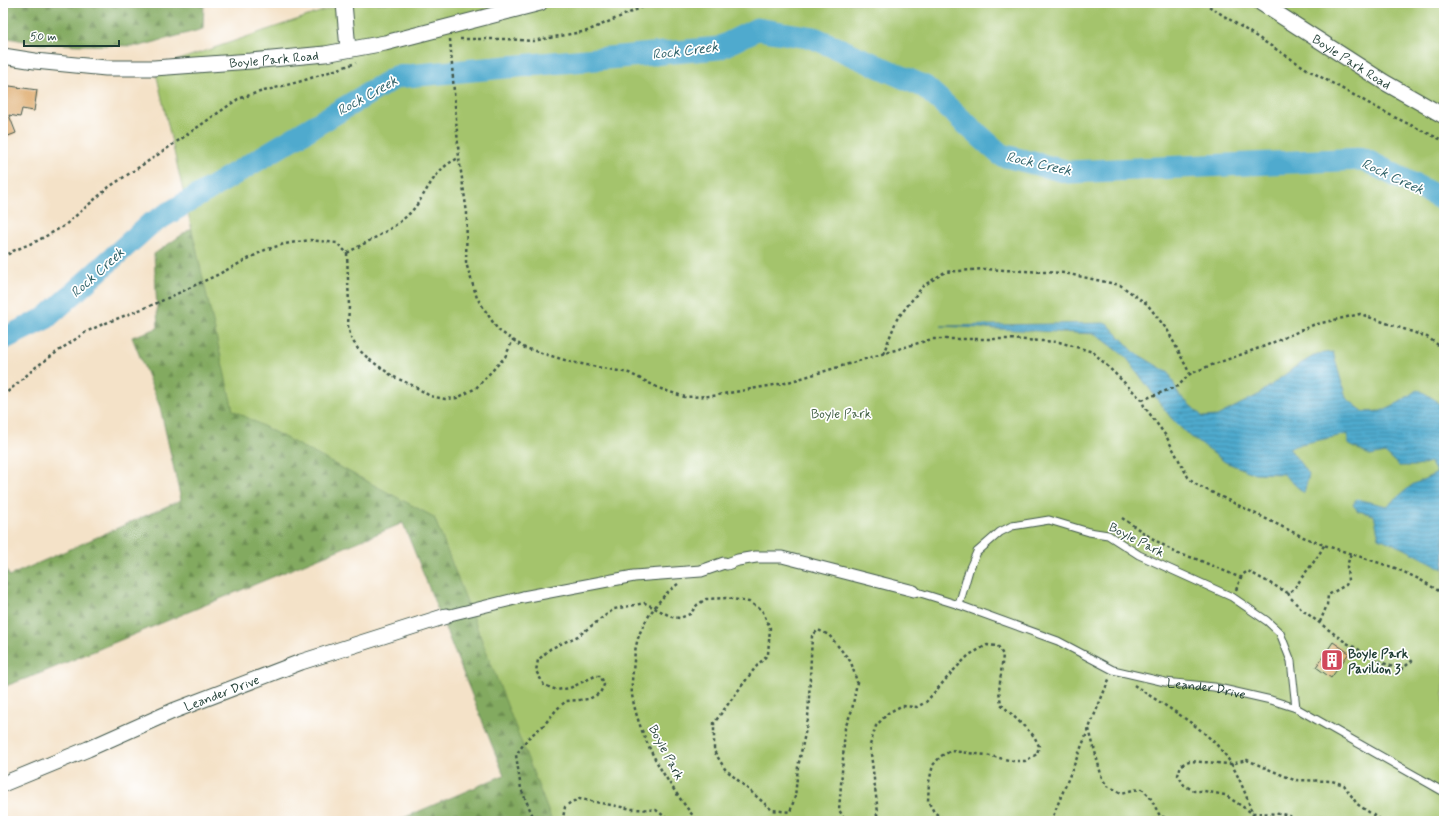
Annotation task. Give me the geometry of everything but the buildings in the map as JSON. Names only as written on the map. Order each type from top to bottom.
[{"type":"street","points":[[344,3],[348,49]]},
{"type":"street","name":"Boyle Park Road","points":[[3,56],[35,61],[106,68],[154,68],[266,60],[325,54],[385,43],[540,3]]},
{"type":"street","name":"Boyle Park Road","points":[[1261,3],[1384,82],[1444,116]]},
{"type":"street","points":[[446,616],[523,597],[634,576],[701,571],[724,563],[727,564],[738,560],[756,557],[782,557],[914,591]]},
{"type":"street","name":"Leander Drive","points":[[3,784],[88,749],[173,711],[301,662],[446,616]]},
{"type":"lane","name":"Boyle Park","points":[[960,605],[977,552],[1000,532],[1012,526],[1048,520],[1089,532],[1108,534],[1139,555],[1232,597],[1267,621],[1280,633],[1291,660],[1296,708]]},
{"type":"lane","points":[[914,591],[960,605]]},
{"type":"lane","name":"Leander Drive","points":[[960,605],[1058,641],[1113,670],[1165,682],[1214,687],[1271,700],[1296,708],[1444,792]]},
{"type":"path","points":[[458,39],[506,39],[533,41],[587,31],[652,3]]},
{"type":"path","points":[[1204,3],[1310,71],[1392,116],[1444,141]]},
{"type":"path","points":[[444,40],[450,39],[459,158],[467,213],[466,263],[476,298],[498,330],[524,348],[570,362],[629,373],[661,389],[685,397],[712,396],[785,384],[932,339],[1008,339],[1059,342],[1093,352],[1142,400],[1144,406],[1166,436],[1188,476],[1196,485],[1303,537],[1395,568],[1419,579],[1444,594]]},
{"type":"path","points":[[3,258],[13,251],[37,241],[64,226],[109,186],[165,150],[238,99],[302,81],[360,62]]},
{"type":"path","points":[[347,253],[392,227],[411,212],[431,181],[449,162],[459,158]]},
{"type":"path","points":[[3,396],[36,367],[86,332],[157,303],[217,275],[265,250],[284,244],[310,240],[337,243],[347,253],[349,299],[348,326],[351,338],[358,349],[370,360],[394,377],[414,386],[430,396],[445,399],[456,398],[476,388],[505,357],[514,340]]},
{"type":"path","points":[[883,354],[897,319],[923,286],[945,272],[984,269],[1064,273],[1120,285],[1147,304],[1168,331],[1190,374]]},
{"type":"path","points":[[1142,400],[1178,386],[1190,374],[1209,366],[1265,346],[1313,325],[1360,314],[1427,337],[1444,349]]},
{"type":"path","points":[[1122,518],[1178,554],[1194,558],[1241,578]]},
{"type":"path","points":[[1288,593],[1294,590],[1303,575],[1321,552],[1324,545]]},
{"type":"path","points":[[1320,622],[1323,618],[1328,595],[1346,585],[1348,581],[1347,566],[1351,553]]},
{"type":"path","name":"Boyle Park","points":[[697,821],[669,784],[647,745],[641,731],[632,694],[636,646],[647,617],[673,587],[701,571]]},
{"type":"path","points":[[1232,597],[1241,578],[1245,572],[1248,571],[1288,593],[1301,609],[1345,642],[1393,668],[1402,670],[1413,660]]},
{"type":"path","points":[[535,821],[522,789],[516,755],[528,738],[544,725],[557,708],[566,702],[589,699],[600,693],[604,685],[601,676],[595,676],[570,688],[557,690],[544,684],[536,671],[538,660],[550,649],[578,636],[614,609],[645,603],[672,617],[680,618],[690,614],[697,605],[706,599],[726,598],[749,602],[762,610],[770,628],[768,654],[755,668],[714,723],[714,751],[725,769],[772,810],[790,812],[795,797],[798,767],[808,719],[812,636],[818,630],[829,635],[851,662],[857,682],[852,710],[845,728],[839,810],[846,821]]},
{"type":"path","points":[[873,821],[878,813],[870,745],[876,726],[888,713],[901,706],[917,707],[926,702],[953,671],[969,656],[987,645],[998,646],[1003,655],[999,691],[1001,704],[1034,736],[1039,746],[1037,754],[1025,761],[1013,761],[986,755],[951,751],[941,756],[933,765],[929,782],[928,801],[934,812],[946,821]]},
{"type":"path","points":[[1051,821],[1113,670]]},
{"type":"path","points":[[1131,683],[1184,718],[1203,733],[1227,757],[1246,792],[1255,821]]},
{"type":"path","points":[[1089,729],[1102,778],[1107,786],[1122,794],[1133,790],[1142,790],[1150,797],[1160,816],[1170,819],[1195,821]]},
{"type":"path","points":[[1294,821],[1293,817],[1282,814],[1252,814],[1225,796],[1204,791],[1194,791],[1184,786],[1178,775],[1181,765],[1190,761],[1231,764],[1247,760],[1294,780],[1332,781],[1344,785],[1358,804],[1382,821]]},
{"type":"path","points":[[564,821],[562,818],[565,807],[571,802],[580,799],[632,810],[656,810],[668,819],[668,821]]},
{"type":"green space","points":[[3,3],[204,3],[203,29],[140,46],[40,44],[3,37]]},
{"type":"green space","name":"Boyle Park","points":[[346,3],[1444,3],[1444,821],[552,821],[434,517],[233,410],[155,68]]},
{"type":"green space","points":[[308,148],[1444,821],[396,821],[504,775],[403,523],[41,673],[3,687],[3,561],[9,576],[181,500],[160,407],[132,337],[158,328],[154,254]]},
{"type":"water","points":[[1107,323],[1134,352],[1169,373],[1179,395],[1203,417],[1217,416],[1258,395],[1295,367],[1317,354],[1333,352],[1346,398],[1364,412],[1381,411],[1400,402],[1418,389],[1437,401],[1444,412],[1444,569],[1401,547],[1379,538],[1374,515],[1358,511],[1353,505],[1356,499],[1387,506],[1412,485],[1437,473],[1430,462],[1418,466],[1399,466],[1385,453],[1371,456],[1348,444],[1348,434],[1301,444],[1289,448],[1309,475],[1304,493],[1283,474],[1253,473],[1225,462],[1186,433],[1171,418],[1126,357],[1096,334],[941,326]]},
{"type":"waterway","name":"Rock Creek","points":[[3,339],[46,318],[149,225],[396,77],[719,48],[757,29],[814,38],[925,87],[1001,155],[1069,172],[1363,159],[1444,200]]},
{"type":"place","name":"Boyle Park Pavilion 3","points":[[1332,660]]}]
